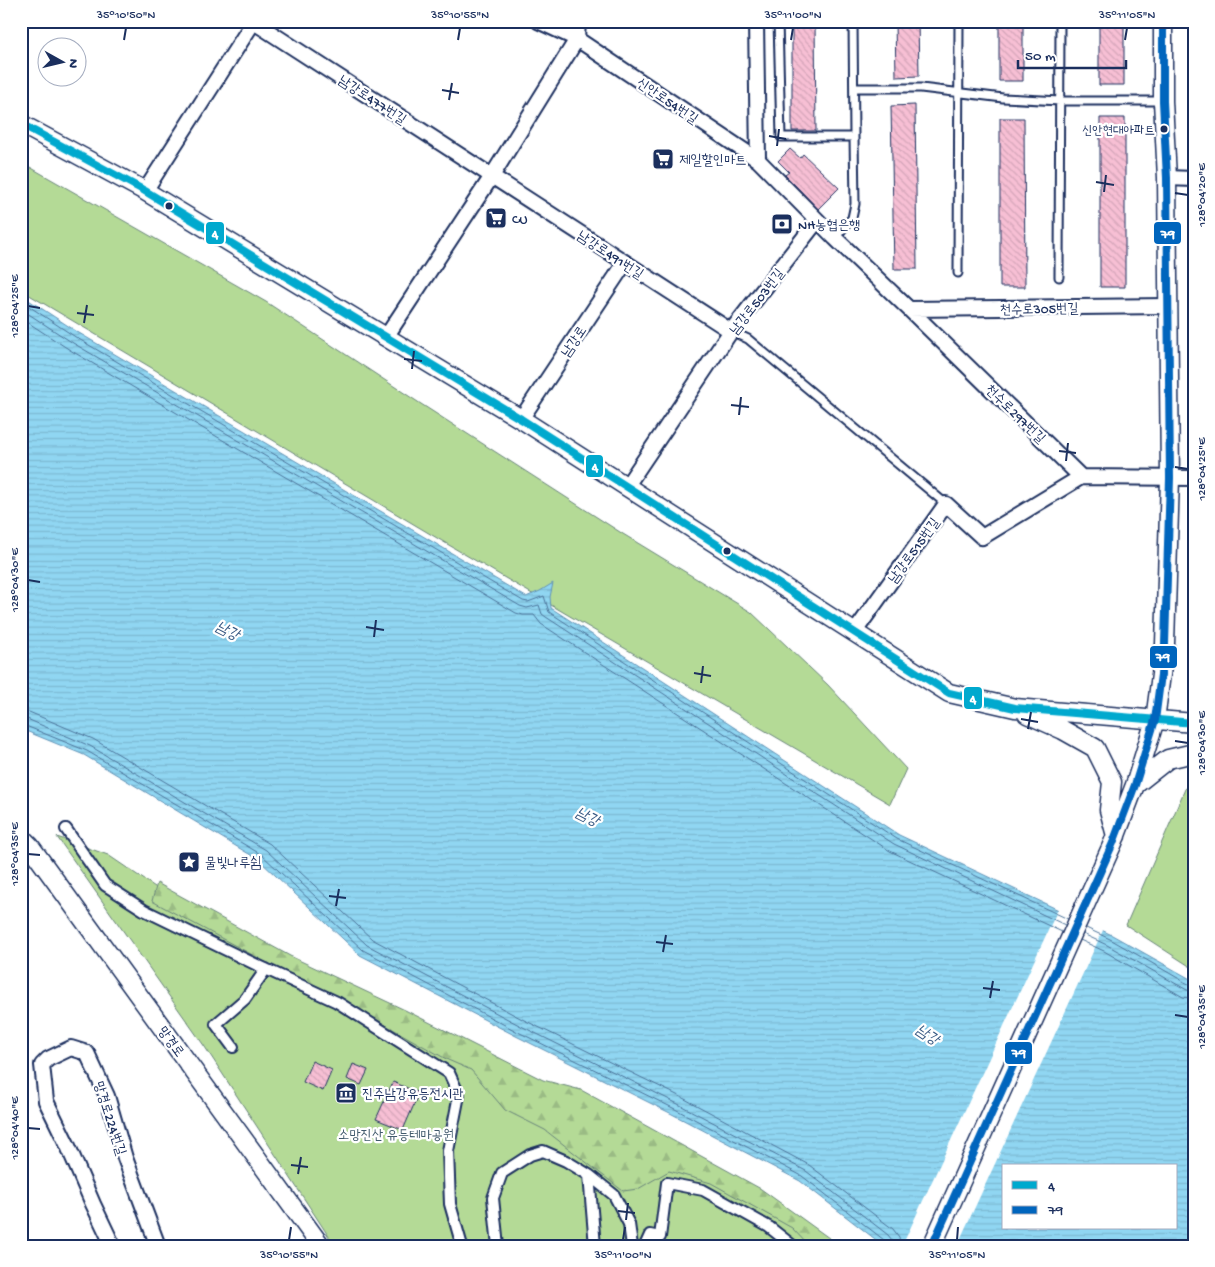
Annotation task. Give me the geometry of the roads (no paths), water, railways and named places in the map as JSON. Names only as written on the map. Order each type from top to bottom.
[{"type":"street","name":"신안로54번길","points":[[538,21],[578,39],[758,160],[817,221]]},
{"type":"street","points":[[386,337],[492,176],[578,39],[578,21]]},
{"type":"street","points":[[756,21],[758,160]]},
{"type":"street","points":[[932,1246],[1115,839],[1135,785],[1155,720],[1165,644],[1170,478],[1167,178],[1163,101],[1164,21]]},
{"type":"street","name":"남강로477번길","points":[[145,191],[254,22],[492,176]]},
{"type":"street","points":[[21,124],[145,191],[521,419],[949,694],[1015,708],[1194,723]]},
{"type":"street","name":"남강로491번길","points":[[492,176],[732,331]]},
{"type":"street","points":[[1167,178],[1194,179]]},
{"type":"street","points":[[817,221],[909,309]]},
{"type":"street","name":"남강로503번길","points":[[626,487],[732,331],[817,221]]},
{"type":"street","name":"남강로","points":[[521,419],[625,263]]},
{"type":"street","name":"천수로305번길","points":[[909,309],[1168,306]]},
{"type":"street","name":"천수로297번길","points":[[909,309],[1082,477]]},
{"type":"street","points":[[1082,477],[1194,478]]},
{"type":"street","name":"남강로515번길","points":[[854,633],[946,504],[982,537],[1082,477]]},
{"type":"street","points":[[1015,708],[1063,730],[1095,748],[1112,782],[1109,810],[1115,839]]},
{"type":"street","points":[[1135,785],[1168,759],[1194,753]]},
{"type":"street","points":[[66,829],[105,885],[144,910],[338,1002],[448,1073],[459,1095],[448,1151],[450,1204],[462,1246]]},
{"type":"street","name":"망경로","points":[[21,837],[30,846],[321,1246]]},
{"type":"street","points":[[233,1047],[216,1024],[245,999],[266,969]]},
{"type":"street","name":"망경로224번길","points":[[113,1246],[46,1101],[42,1065],[48,1058],[71,1048],[87,1053],[107,1096],[125,1158],[158,1246]]},
{"type":"street","points":[[498,1246],[493,1198],[502,1173],[530,1155],[543,1150],[589,1175],[614,1195],[629,1224],[632,1246]]},
{"type":"street","points":[[589,1175],[595,1246]]},
{"type":"street","points":[[645,1246],[650,1235],[660,1241],[667,1183],[703,1190],[768,1227],[793,1246]]},
{"type":"lane","points":[[778,21],[781,137],[854,137]]},
{"type":"lane","points":[[835,238],[852,218],[855,204],[853,21]]},
{"type":"lane","points":[[958,273],[959,21]]},
{"type":"lane","points":[[1059,276],[1060,21]]},
{"type":"lane","points":[[854,88],[921,88],[1002,98],[1060,101],[1163,101]]},
{"type":"lane","points":[[732,331],[748,339],[946,504]]},
{"type":"water","name":"남강","points":[[21,295],[79,333],[526,597],[553,583],[550,597],[551,608],[899,835],[1112,935],[1194,981],[1194,1246],[884,1246],[800,1181],[360,955],[259,860],[84,755],[21,729]]},
{"type":"place","name":"신안현대아파트","points":[[1164,129]]},
{"type":"place","name":"제일할인마트","points":[[663,159]]},
{"type":"place","name":"CU","points":[[496,218]]},
{"type":"place","name":"NH농협은행","points":[[782,224]]},
{"type":"place","name":"물빛나루쉼","points":[[189,862]]},
{"type":"place","name":"진주남강유등전시관","points":[[346,1093]]},
{"type":"park label","name":"소망진산 유등테마공원","points":[[396,1134]]}]
